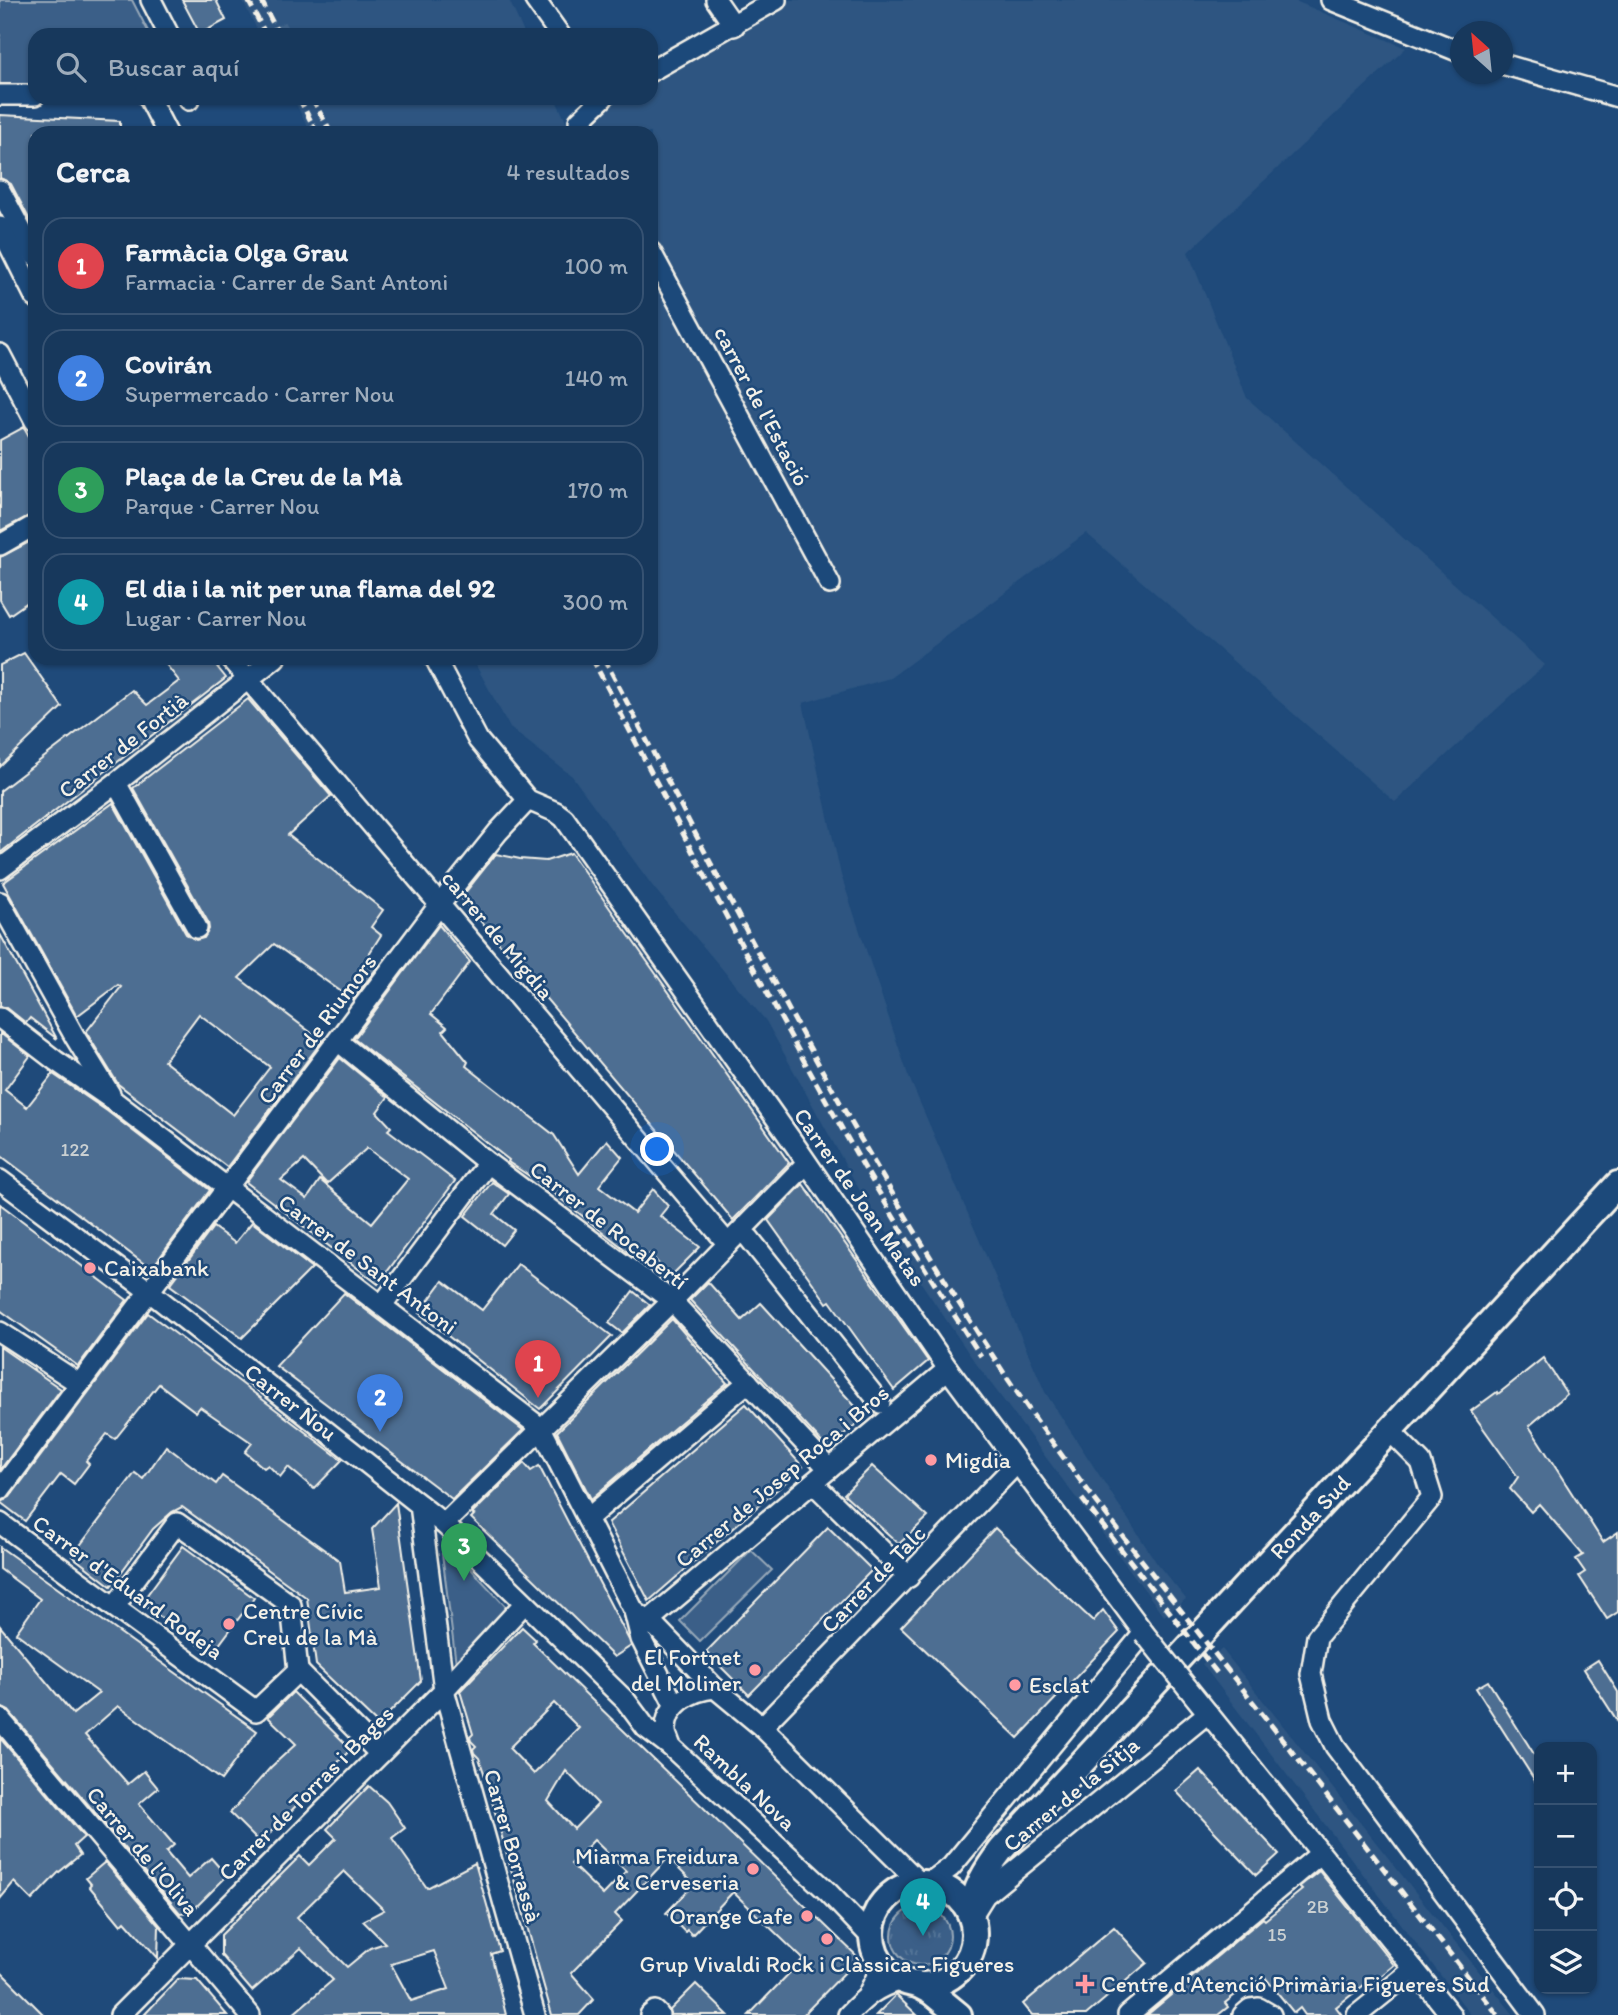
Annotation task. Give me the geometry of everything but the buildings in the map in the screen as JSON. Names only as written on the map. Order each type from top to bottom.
[{"type":"main road","name":"Ronda Sud","points":[[971,1916],[974,1896],[982,1876],[1001,1850],[1618,1184]]},
{"type":"main road","name":"Ronda Sud","points":[[929,1884],[976,1870],[1001,1850]]},
{"type":"main road","points":[[908,1982],[937,1983],[956,1973],[972,1948],[974,1933],[971,1916],[957,1895],[929,1884],[895,1892],[885,1901],[877,1912],[872,1938],[880,1962],[889,1972],[908,1982],[931,1992],[958,2015]]},
{"type":"main road","points":[[956,1973],[958,2015]]},
{"type":"street","points":[[151,0],[165,28]]},
{"type":"street","points":[[535,0],[555,28]]},
{"type":"street","points":[[716,0],[734,26]]},
{"type":"street","points":[[658,67],[776,0]]},
{"type":"street","points":[[1331,0],[1450,48]]},
{"type":"street","points":[[1513,67],[1618,97]]},
{"type":"street","points":[[0,95],[28,95]]},
{"type":"street","points":[[153,105],[163,126]]},
{"type":"street","points":[[582,126],[579,121],[596,105]]},
{"type":"street","points":[[0,190],[28,243]]},
{"type":"street","points":[[0,228],[28,283]]},
{"type":"street","name":"carrer de l'Estació","points":[[658,265],[830,584]]},
{"type":"street","points":[[0,354],[28,408]]},
{"type":"street","points":[[0,545],[28,529]]},
{"type":"street","name":"carrer de Migdia","points":[[236,665],[728,1244]]},
{"type":"street","name":"Carrer de Fortià","points":[[0,869],[117,783],[266,665]]},
{"type":"street","points":[[439,665],[478,740],[528,800]]},
{"type":"street","points":[[117,783],[197,928]]},
{"type":"street","name":"Carrer de Riumors","points":[[0,1490],[440,904],[498,832],[528,800]]},
{"type":"street","name":"Carrer de Joan Matas","points":[[528,800],[564,818],[1017,1463],[1144,1633],[1451,2015]]},
{"type":"street","points":[[0,902],[114,1101]]},
{"type":"street","name":"Carrer de Sant Antoni","points":[[0,1018],[114,1101],[541,1428],[640,1616],[657,1628],[715,1688]]},
{"type":"street","points":[[56,1061],[68,1054],[75,1037]]},
{"type":"street","name":"Carrer de Rocabertí","points":[[339,1042],[488,1163],[671,1301],[829,1469]]},
{"type":"street","points":[[382,1305],[488,1163]]},
{"type":"street","points":[[444,1524],[806,1164]]},
{"type":"street","name":"Carrer Nou","points":[[0,1180],[150,1292],[444,1524],[626,1701],[646,1728],[671,1747]]},
{"type":"street","points":[[749,1238],[880,1403]]},
{"type":"street","points":[[0,1332],[80,1384]]},
{"type":"street","name":"Carrer de Josep Roca i Bros","points":[[640,1616],[813,1483],[948,1368]]},
{"type":"street","points":[[587,1519],[748,1381]]},
{"type":"street","points":[[1389,1430],[1422,1462],[1432,1497],[1317,1637],[1311,1674],[1322,1720],[1335,1746],[1535,2015]]},
{"type":"street","name":"Carrer de Talc","points":[[762,1727],[1017,1463]]},
{"type":"street","points":[[813,1483],[909,1577]]},
{"type":"street","name":"Carrer Borrassà","points":[[420,1505],[444,1690],[535,2015]]},
{"type":"street","name":"Carrer d'Eduard Rodeja","points":[[0,1523],[256,1711],[298,1671]]},
{"type":"street","points":[[114,1607],[177,1523],[291,1605],[298,1671],[380,1754]]},
{"type":"street","name":"Carrer de Torras i Bages","points":[[121,2015],[444,1690],[524,1604]]},
{"type":"street","name":"Carrer de Sant Antoni","points":[[640,1616],[641,1639],[672,1712]]},
{"type":"street","points":[[672,1712],[700,1689],[715,1688],[762,1727],[929,1884],[951,1867],[1144,1633]]},
{"type":"street","name":"Carrer Nou","points":[[626,1701],[651,1716],[672,1712]]},
{"type":"street","name":"Rambla Nova","points":[[672,1712],[666,1732],[671,1747],[828,1892],[872,1938]]},
{"type":"street","name":"Carrer de la Sitja","points":[[971,1916],[985,1895],[1208,1713]]},
{"type":"street","name":"Carrer de l'Oliva","points":[[0,1720],[250,2015]]},
{"type":"street","points":[[1128,2015],[1320,1854]]},
{"type":"street","points":[[848,2015],[868,1994],[877,1976],[880,1962]]},
{"type":"street","points":[[1357,2015],[1414,1969]]},
{"type":"street","points":[[868,1994],[883,1986],[908,1982]]},
{"type":"street","points":[[1243,2015],[1250,2009],[1259,2008],[1271,2015]]},
{"type":"street","points":[[650,2015],[654,2011],[659,2015]]},
{"type":"shaded area","points":[[242,0],[509,0],[522,28],[256,28]]},
{"type":"shaded area","points":[[788,0],[1293,0],[1406,48],[1188,252],[1247,398],[1545,665],[1395,802],[1086,533],[890,678],[803,703],[841,875],[908,1075],[1045,1392],[1158,1565],[1186,1599],[1164,1616],[972,1358],[865,1200],[766,1021],[654,888],[572,776],[510,728],[476,665],[658,665],[658,126],[580,126],[610,105],[658,105],[658,76]]},
{"type":"shaded area","points":[[297,105],[558,105],[568,126],[307,126]]},
{"type":"shaded area","points":[[1222,1649],[1514,2015],[1471,2015],[1202,1664]]},
{"type":"green space","points":[[0,0],[132,0],[146,28],[28,28],[28,84],[0,85]]},
{"type":"green space","points":[[449,1545],[508,1609],[456,1664],[442,1553]]},
{"type":"green space","points":[[751,1550],[772,1570],[700,1641],[680,1621]]},
{"type":"green space","points":[[915,1907],[927,1907],[942,1915],[950,1930],[950,1942],[942,1957],[927,1965],[915,1965],[900,1957],[892,1942],[892,1930],[900,1915]]},
{"type":"railway","points":[[248,0],[262,28]]},
{"type":"railway","points":[[261,0],[275,28]]},
{"type":"railway","points":[[303,105],[313,126]]},
{"type":"railway","points":[[316,105],[327,126]]},
{"type":"railway","points":[[596,665],[730,924],[826,1100],[927,1272],[981,1356]]},
{"type":"railway","points":[[608,665],[847,1115],[952,1292],[1008,1379],[1109,1518],[1498,2015]]},
{"type":"railway","points":[[1082,1499],[1217,1673]]},
{"type":"place","name":"Caixabank","points":[[90,1268]]},
{"type":"place","name":"Farmàcia Olga Grau","points":[[538,1398]]},
{"type":"place","name":"Covirán","points":[[380,1432]]},
{"type":"place","name":"Migdia","points":[[931,1460]]},
{"type":"place","name":"Plaça de la Creu de la Mà","points":[[464,1581]]},
{"type":"place","name":"Centre Cívic Creu de la Mà","points":[[229,1624]]},
{"type":"place","name":"El Fortnet del Moliner","points":[[755,1670]]},
{"type":"place","name":"Esclat","points":[[1015,1685]]},
{"type":"place","name":"Miarma Freidura & Cerveseria","points":[[753,1869]]},
{"type":"place","name":"Orange Cafe","points":[[807,1916]]},
{"type":"place","name":"El dia i la nit per una flama del 92","points":[[923,1936]]},
{"type":"place","name":"Grup Vivaldi Rock i Clàssica - Figueres","points":[[827,1939]]},
{"type":"place","name":"Centre d'Atenció Primària Figueres Sud","points":[[1085,1984]]}]
